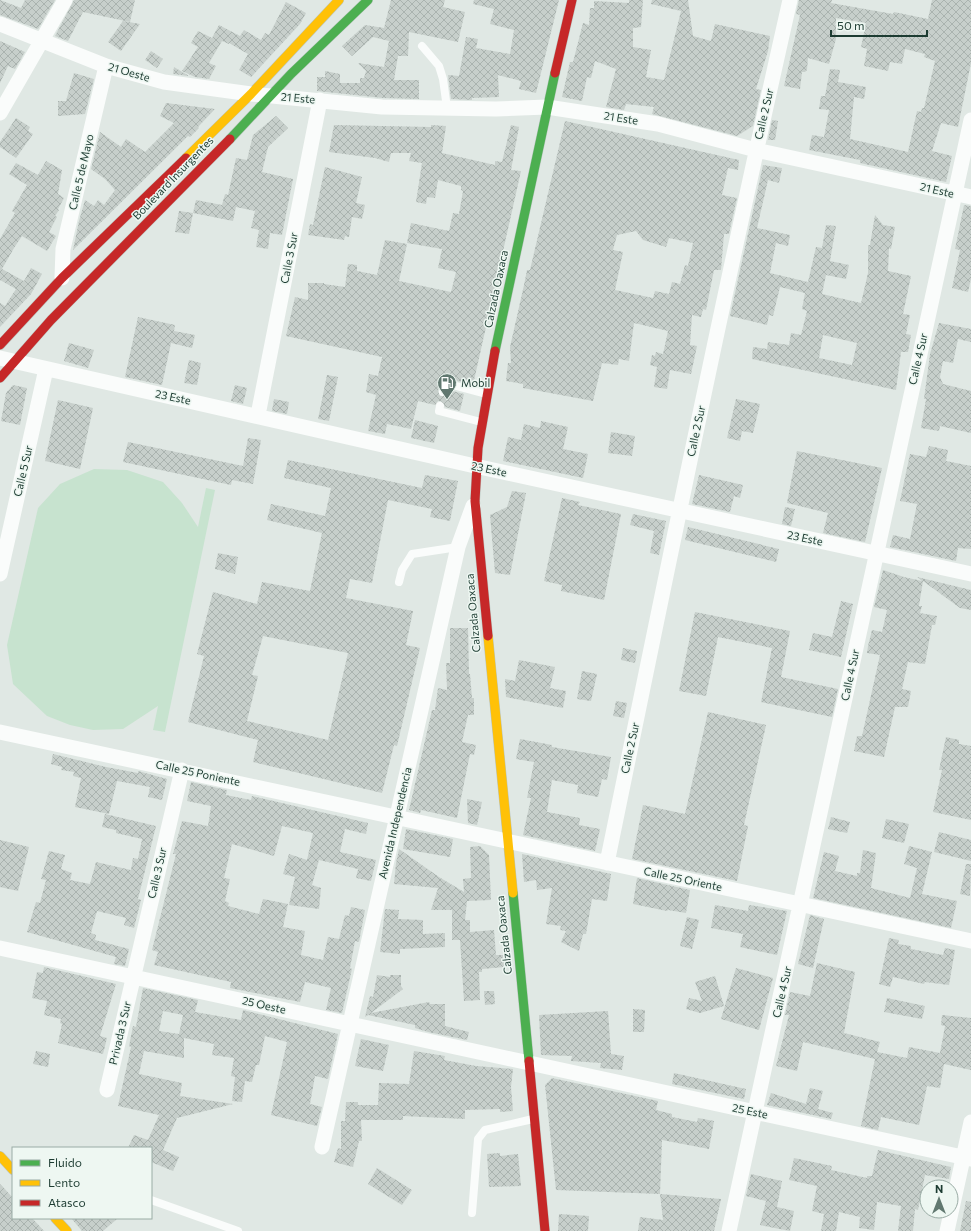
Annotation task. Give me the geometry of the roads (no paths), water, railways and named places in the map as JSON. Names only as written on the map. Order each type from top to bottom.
[{"type":"main road","name":"Boulevard Insurgentes","points":[[0,378],[8,360],[51,320],[262,95],[339,0]]},
{"type":"main road","name":"Boulevard Insurgentes","points":[[0,345],[62,278],[262,95],[292,74],[368,0]]},
{"type":"main road","name":"Calzada Oaxaca","points":[[545,1231],[475,502],[475,466],[481,422],[547,107],[572,0]]},
{"type":"main road","points":[[0,1156],[12,1169]]},
{"type":"main road","points":[[56,1219],[66,1231]]},
{"type":"street","points":[[0,113],[65,0]]},
{"type":"street","name":"Calle 2 Sur","points":[[607,863],[679,510],[756,150],[790,0]]},
{"type":"street","name":"21 Oeste","points":[[0,24],[40,42],[106,66],[164,82],[262,95]]},
{"type":"street","name":"Calle 5 de Mayo","points":[[62,278],[63,249],[106,66]]},
{"type":"street","name":"21 Este","points":[[262,95],[382,107],[547,107],[658,124],[756,150],[971,197]]},
{"type":"street","name":"Calle 3 Sur","points":[[258,415],[320,100]]},
{"type":"street","name":"Calle 4 Sur","points":[[729,1231],[802,905],[876,554],[971,120]]},
{"type":"street","name":"23 Este","points":[[8,360],[258,415],[475,466],[971,574]]},
{"type":"street","name":"Calle 5 Sur","points":[[0,574],[46,369]]},
{"type":"street","name":"Avenida Independencia","points":[[322,1147],[458,547],[475,502]]},
{"type":"street","name":"Calle 25 Poniente","points":[[0,732],[396,817]]},
{"type":"street","name":"Calle 3 Sur","points":[[133,976],[182,770]]},
{"type":"street","name":"Calle 25 Oriente","points":[[396,817],[971,941]]},
{"type":"street","name":"25 Oeste","points":[[0,948],[529,1064]]},
{"type":"street","name":"Privada 3 Sur","points":[[108,1090],[133,976]]},
{"type":"street","name":"25 Este","points":[[529,1064],[967,1158]]},
{"type":"street","points":[[947,1231],[967,1158],[971,1122]]},
{"type":"lane","points":[[422,46],[439,66],[443,79],[447,108]]},
{"type":"lane","points":[[444,392],[446,383],[487,394]]},
{"type":"lane","points":[[440,406],[439,411],[481,422]]},
{"type":"lane","points":[[399,582],[402,570],[412,554],[458,547]]},
{"type":"lane","points":[[472,1213],[478,1139],[485,1130],[534,1118]]},
{"type":"lane","points":[[152,1200],[238,1231]]},
{"type":"place","name":"Mobil","points":[[447,400]]}]
